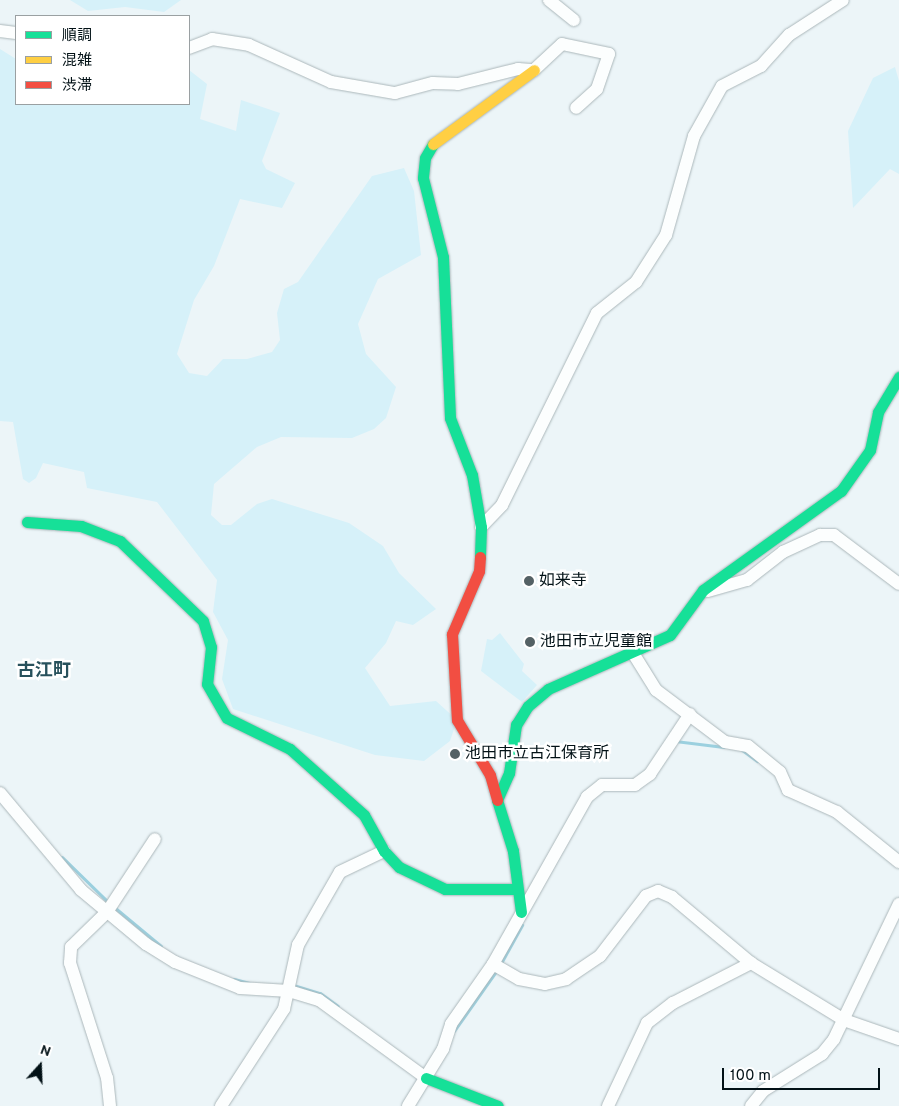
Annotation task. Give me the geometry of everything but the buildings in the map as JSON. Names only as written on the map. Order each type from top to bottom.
[{"type":"street","points":[[549,0],[574,20]]},
{"type":"street","points":[[481,527],[502,505],[597,314],[636,282],[666,236],[694,136],[722,86],[762,66],[789,35],[843,0]]},
{"type":"street","points":[[0,32],[15,33]]},
{"type":"street","points":[[190,48],[212,40],[249,45],[331,82],[395,93],[433,83],[458,84],[518,69],[534,70]]},
{"type":"street","points":[[521,912],[515,889],[513,851],[490,775],[457,720],[452,670],[452,634],[480,571],[481,527],[472,475],[450,418],[443,257],[423,178],[425,158],[436,139],[534,70],[562,44],[609,54],[597,89],[576,108]]},
{"type":"street","points":[[496,800],[509,773],[516,725],[528,706],[548,690],[670,635],[702,590],[842,491],[870,450],[878,412],[899,378]]},
{"type":"street","points":[[27,522],[81,526],[120,541],[204,621],[211,647],[207,684],[226,718],[290,749],[364,815],[384,851],[421,881],[445,889],[515,889]]},
{"type":"street","points":[[702,590],[747,580],[783,552],[820,535],[834,536],[899,584]]},
{"type":"street","points":[[633,653],[656,690],[725,742],[748,746],[780,772],[788,790],[837,812],[899,862]]},
{"type":"street","points":[[408,1106],[443,1049],[451,1024],[493,964],[587,797],[602,785],[635,786],[650,774],[690,714]]},
{"type":"street","points":[[0,794],[81,890],[107,912],[175,962],[240,988],[290,991],[319,1000],[426,1078],[498,1106]]},
{"type":"street","points":[[110,1106],[105,1070],[70,963],[72,947],[107,912],[155,839]]},
{"type":"street","points":[[221,1106],[284,1009],[305,928],[340,872],[384,851]]},
{"type":"street","points":[[493,964],[519,979],[544,984],[566,979],[600,956],[646,896],[658,891],[672,897],[751,963],[844,1020],[899,1039]]},
{"type":"street","points":[[751,1106],[763,1090],[822,1054],[844,1020],[899,904]]},
{"type":"street","points":[[608,1106],[647,1023],[673,1003],[751,963]]},
{"type":"shaded area","points":[[70,0],[181,0],[164,12],[125,7],[88,11]]},
{"type":"shaded area","points":[[0,49],[15,58],[15,105],[190,105],[190,71],[207,84],[200,119],[236,131],[241,100],[280,113],[262,161],[266,169],[295,183],[282,208],[240,199],[214,266],[194,300],[177,354],[189,373],[207,376],[223,359],[247,359],[272,352],[280,340],[277,313],[284,289],[298,282],[372,176],[404,168],[414,191],[421,255],[378,279],[358,324],[366,354],[396,387],[386,418],[374,429],[352,438],[281,437],[257,447],[214,484],[211,515],[222,525],[231,525],[257,504],[272,499],[349,523],[383,546],[399,573],[436,609],[413,625],[396,621],[386,643],[365,668],[390,706],[436,701],[457,720],[450,741],[424,761],[375,755],[233,709],[222,679],[228,640],[213,612],[217,580],[157,502],[87,488],[84,472],[43,463],[36,478],[29,483],[23,479],[13,422],[0,421]]},
{"type":"shaded area","points":[[895,67],[899,81],[899,174],[890,169],[853,208],[848,131],[873,78]]},
{"type":"shaded area","points":[[500,633],[524,664],[522,671],[537,685],[522,702],[481,671],[487,639],[492,640]]},
{"type":"waterway","points":[[675,741],[724,747]]},
{"type":"waterway","points":[[742,750],[757,761]]},
{"type":"waterway","points":[[62,857],[109,903]]},
{"type":"waterway","points":[[114,907],[161,946]]},
{"type":"waterway","points":[[500,965],[522,925]]},
{"type":"waterway","points":[[454,1031],[497,970]]},
{"type":"waterway","points":[[234,979],[250,983]]},
{"type":"waterway","points":[[293,985],[320,993],[338,1006]]},
{"type":"traffic: fast","points":[[433,144],[425,158],[423,178],[443,257],[450,418],[472,475],[481,527],[480,557]]},
{"type":"traffic: fast","points":[[521,912],[513,851],[497,800],[509,773],[516,725],[528,706],[548,689],[670,635],[703,590],[841,491],[870,450],[878,412],[899,377]]},
{"type":"traffic: fast","points":[[27,522],[81,526],[120,541],[203,621],[211,647],[207,684],[227,718],[290,749],[364,815],[384,851],[399,867],[445,889],[515,889]]},
{"type":"traffic: fast","points":[[426,1078],[498,1106]]},
{"type":"traffic: slow","points":[[433,144],[534,70]]},
{"type":"traffic: jam","points":[[480,557],[479,571],[452,634],[457,720],[490,775],[497,800]]},
{"type":"place","name":"如来寺","points":[[529,581]]},
{"type":"place","name":"池田市立児童館","points":[[530,642]]},
{"type":"place","name":"池田市立古江保育所","points":[[455,754]]},
{"type":"district","name":"古江町","points":[[44,672]]}]
